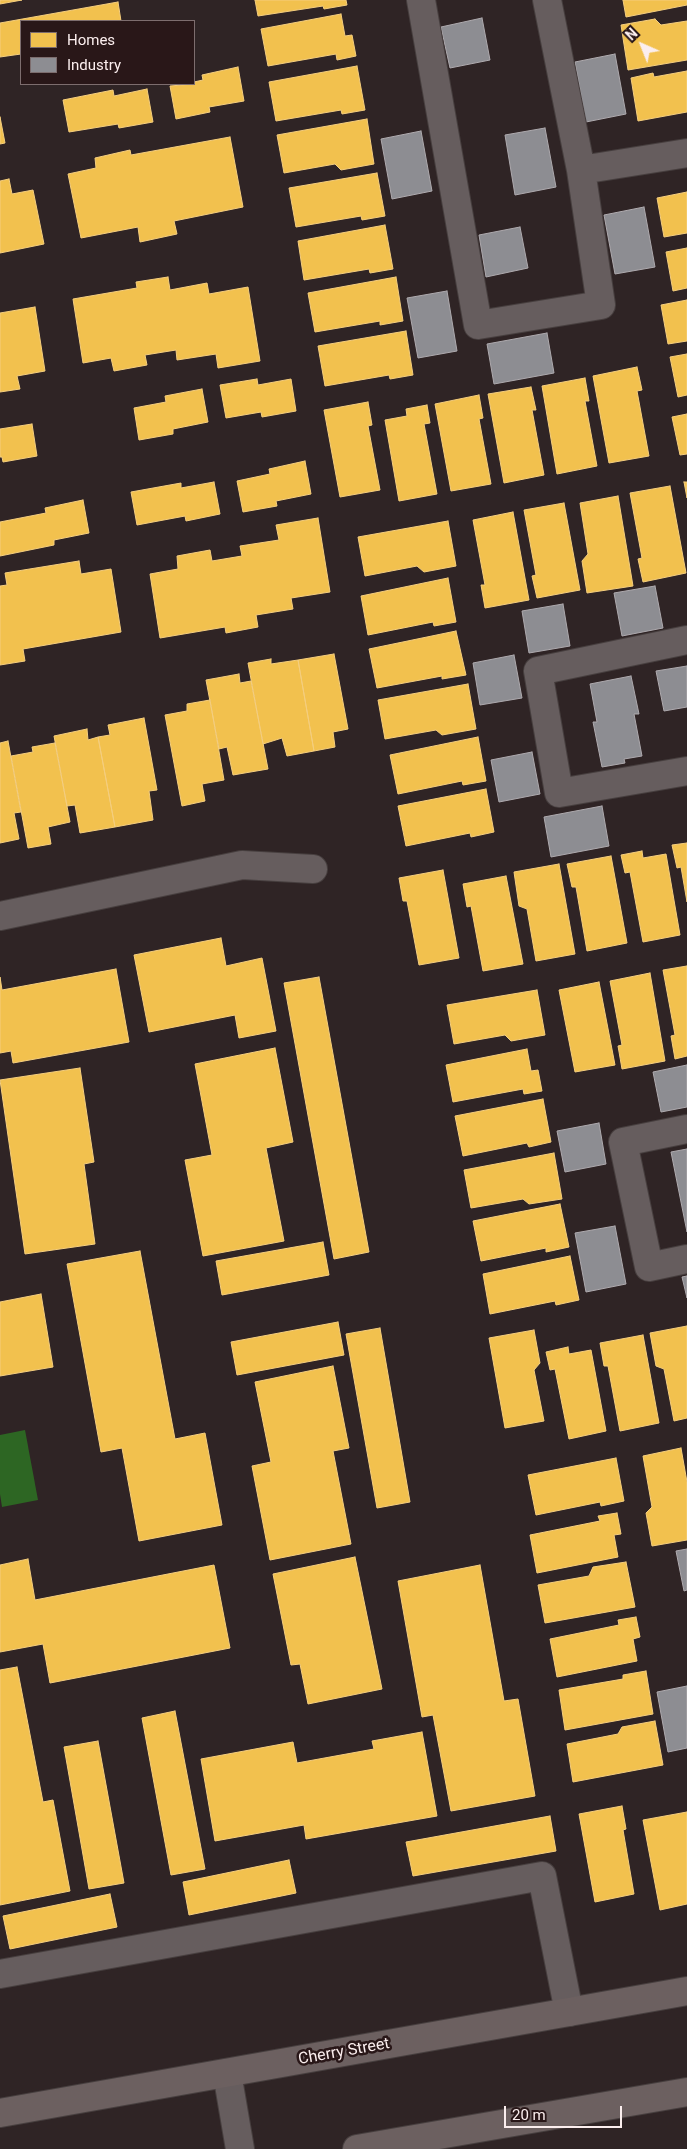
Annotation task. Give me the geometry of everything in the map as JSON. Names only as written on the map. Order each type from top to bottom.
[{"type":"main road","name":"Cherry Street","points":[[0,2113],[687,1991]]},
{"type":"main road","points":[[356,2149],[687,2092]]},
{"type":"street","points":[[421,0],[478,325],[601,305],[581,170],[547,0]]},
{"type":"street","points":[[581,170],[687,153]]},
{"type":"street","points":[[687,640],[538,671],[558,793],[687,771]]},
{"type":"street","points":[[0,916],[242,865],[312,869]]},
{"type":"street","points":[[687,1128],[623,1142],[649,1267],[687,1259]]},
{"type":"street","points":[[0,1974],[542,1876],[569,2012]]},
{"type":"street","points":[[227,2073],[240,2149]]},
{"type":"shaded area","points":[[25,1430],[38,1500],[2,1507],[0,1494],[0,1435]]},
{"type":"building: Homes","points":[[0,0],[22,0],[0,4]]},
{"type":"building: Homes","points":[[255,0],[346,0],[347,5],[324,9],[323,6],[258,16]]},
{"type":"building: Homes","points":[[623,0],[687,0],[687,5],[626,17]]},
{"type":"building: Homes","points":[[118,2],[121,20],[20,20],[20,54],[0,57],[0,23]]},
{"type":"building: Homes","points":[[341,14],[345,36],[352,35],[356,56],[337,60],[336,54],[268,66],[261,29]]},
{"type":"building: Homes","points":[[655,19],[661,25],[687,21],[687,60],[628,70],[621,25]]},
{"type":"building: Homes","points":[[357,66],[365,110],[342,114],[341,110],[276,121],[269,82]]},
{"type":"building: Homes","points":[[238,67],[244,101],[209,107],[210,112],[176,119],[170,86],[195,85],[195,82],[203,80],[202,75]]},
{"type":"building: Homes","points":[[687,71],[687,112],[638,121],[631,78],[653,73],[654,77]]},
{"type":"building: Homes","points":[[147,89],[153,122],[119,128],[118,124],[69,132],[63,100],[113,90],[114,96]]},
{"type":"building: Homes","points":[[0,117],[5,143],[0,144]]},
{"type":"building: Homes","points":[[367,119],[374,164],[341,170],[335,164],[284,173],[277,135]]},
{"type":"building: Homes","points":[[230,137],[243,207],[174,221],[177,234],[140,242],[138,227],[81,238],[68,174],[96,168],[95,158],[130,150],[131,155]]},
{"type":"building: Homes","points":[[377,173],[385,216],[362,220],[361,216],[296,227],[289,188]]},
{"type":"building: Homes","points":[[9,179],[12,194],[33,190],[44,244],[0,253],[0,181]]},
{"type":"building: Homes","points":[[687,192],[687,233],[664,237],[657,198]]},
{"type":"building: Homes","points":[[385,225],[393,269],[370,273],[369,269],[304,280],[298,241]]},
{"type":"building: Homes","points":[[687,248],[687,288],[673,291],[666,252]]},
{"type":"building: Homes","points":[[168,277],[170,290],[207,283],[209,294],[248,287],[260,361],[218,368],[216,354],[177,360],[176,350],[145,355],[147,365],[114,371],[111,358],[83,363],[73,299],[137,288],[136,282]]},
{"type":"building: Homes","points":[[396,277],[403,321],[380,325],[380,321],[315,332],[308,293]]},
{"type":"building: Homes","points":[[687,300],[687,341],[668,344],[661,305]]},
{"type":"building: Homes","points":[[35,307],[45,371],[17,376],[20,389],[0,392],[0,313]]},
{"type":"building: Homes","points":[[406,331],[413,375],[390,379],[389,375],[325,386],[318,346]]},
{"type":"building: Homes","points":[[687,354],[687,395],[678,397],[670,357]]},
{"type":"building: Homes","points":[[637,367],[642,390],[637,391],[649,456],[609,463],[593,376]]},
{"type":"building: Homes","points":[[585,378],[589,401],[585,401],[597,466],[557,474],[542,386]]},
{"type":"building: Homes","points":[[257,379],[258,385],[291,379],[296,411],[262,417],[261,412],[226,418],[220,385]]},
{"type":"building: Homes","points":[[531,387],[536,410],[532,410],[544,475],[504,483],[488,394]]},
{"type":"building: Homes","points":[[202,389],[208,422],[173,429],[173,434],[139,440],[134,408],[166,402],[165,396]]},
{"type":"building: Homes","points":[[479,395],[483,418],[479,419],[491,484],[451,491],[435,404]]},
{"type":"building: Homes","points":[[368,402],[372,425],[368,426],[380,490],[340,497],[324,410]]},
{"type":"building: Homes","points":[[427,405],[430,423],[424,424],[437,494],[399,501],[385,420],[407,416],[406,409]]},
{"type":"building: Homes","points":[[687,414],[687,454],[680,455],[672,417]]},
{"type":"building: Homes","points":[[32,424],[37,456],[3,462],[2,457],[0,457],[0,429]]},
{"type":"building: Homes","points":[[305,461],[311,494],[276,501],[277,506],[243,512],[237,481],[270,474],[269,469]]},
{"type":"building: Homes","points":[[214,482],[220,514],[186,521],[185,516],[137,525],[131,492],[181,483],[181,488]]},
{"type":"building: Homes","points":[[684,482],[687,482],[687,498]]},
{"type":"building: Homes","points":[[670,486],[686,573],[643,582],[638,559],[642,558],[630,493]]},
{"type":"building: Homes","points":[[618,496],[633,586],[587,593],[582,561],[588,554],[580,503]]},
{"type":"building: Homes","points":[[83,500],[89,533],[54,540],[54,545],[0,556],[0,522],[46,513],[45,508]]},
{"type":"building: Homes","points":[[564,503],[580,590],[537,598],[532,576],[536,575],[524,510]]},
{"type":"building: Homes","points":[[513,512],[529,600],[485,608],[481,585],[485,585],[473,520]]},
{"type":"building: Homes","points":[[318,518],[330,592],[291,598],[293,609],[256,615],[258,627],[226,633],[225,627],[160,638],[150,574],[178,569],[177,556],[210,550],[212,561],[242,556],[240,546],[279,540],[276,525]]},
{"type":"building: Homes","points":[[448,521],[456,566],[424,572],[417,566],[365,576],[358,537]]},
{"type":"building: Homes","points":[[79,561],[81,574],[111,569],[121,632],[23,649],[25,661],[0,665],[0,586],[7,585],[5,573]]},
{"type":"building: Homes","points":[[448,578],[456,622],[434,626],[433,622],[368,635],[361,596]]},
{"type":"building: Homes","points":[[456,631],[466,675],[442,679],[442,676],[377,688],[369,649]]},
{"type":"building: Homes","points":[[334,654],[348,729],[333,732],[335,747],[314,751],[298,660]]},
{"type":"building: Homes","points":[[271,659],[271,664],[298,660],[314,751],[287,756],[282,738],[263,744],[248,663]]},
{"type":"building: Homes","points":[[239,674],[240,683],[251,681],[268,769],[233,775],[227,747],[219,749],[206,680]]},
{"type":"building: Homes","points":[[468,684],[476,729],[442,735],[436,730],[385,739],[378,700]]},
{"type":"building: Homes","points":[[210,700],[224,780],[202,784],[205,801],[182,806],[165,715],[187,711],[187,704]]},
{"type":"building: Homes","points":[[144,718],[157,790],[149,791],[153,820],[115,827],[98,737],[110,735],[108,725]]},
{"type":"building: Homes","points":[[87,729],[88,740],[98,737],[115,827],[80,833],[75,805],[67,806],[54,736]]},
{"type":"building: Homes","points":[[478,737],[486,781],[463,785],[462,781],[398,794],[390,755]]},
{"type":"building: Homes","points":[[8,741],[21,812],[14,813],[19,839],[0,843],[0,743]]},
{"type":"building: Homes","points":[[55,743],[70,822],[48,827],[51,844],[28,848],[11,756],[33,752],[32,747]]},
{"type":"building: Homes","points":[[486,789],[494,832],[471,837],[470,833],[406,846],[398,806]]},
{"type":"building: Homes","points":[[687,843],[687,902],[681,867],[677,868],[672,845]]},
{"type":"building: Homes","points":[[642,851],[643,858],[666,854],[680,935],[643,942],[630,872],[625,873],[621,855]]},
{"type":"building: Homes","points":[[611,856],[627,943],[587,951],[576,887],[572,887],[567,864]]},
{"type":"building: Homes","points":[[559,864],[575,954],[536,961],[527,909],[519,906],[514,872]]},
{"type":"building: Homes","points":[[443,870],[459,958],[419,965],[407,901],[403,901],[399,878]]},
{"type":"building: Homes","points":[[506,876],[523,964],[483,971],[471,906],[467,907],[463,884]]},
{"type":"building: Homes","points":[[221,938],[226,966],[262,958],[276,1031],[239,1038],[235,1015],[149,1032],[134,955]]},
{"type":"building: Homes","points":[[687,966],[687,1056],[675,1059],[671,1036],[675,1035],[663,970]]},
{"type":"building: Homes","points":[[116,969],[129,1042],[13,1063],[11,1051],[0,1053],[0,977],[2,990]]},
{"type":"building: Homes","points":[[650,973],[665,1061],[622,1069],[618,1046],[622,1045],[610,981]]},
{"type":"building: Homes","points":[[319,977],[369,1252],[334,1259],[284,983]]},
{"type":"building: Homes","points":[[599,982],[615,1065],[575,1072],[559,990]]},
{"type":"building: Homes","points":[[537,990],[545,1035],[511,1041],[505,1035],[454,1044],[447,1005]]},
{"type":"building: Homes","points":[[275,1048],[293,1142],[266,1148],[284,1241],[203,1256],[185,1160],[212,1155],[195,1064]]},
{"type":"building: Homes","points":[[527,1049],[531,1071],[538,1070],[542,1091],[524,1094],[523,1089],[453,1102],[446,1065]]},
{"type":"building: Homes","points":[[80,1068],[94,1162],[84,1164],[95,1244],[25,1254],[0,1080]]},
{"type":"building: Homes","points":[[543,1099],[551,1142],[529,1147],[527,1143],[463,1156],[455,1116]]},
{"type":"building: Homes","points":[[554,1153],[562,1199],[529,1204],[523,1199],[471,1208],[464,1170]]},
{"type":"building: Homes","points":[[560,1204],[569,1247],[546,1252],[546,1248],[481,1261],[473,1221]]},
{"type":"building: Homes","points":[[323,1242],[329,1275],[222,1295],[216,1261]]},
{"type":"building: Homes","points":[[140,1251],[175,1439],[205,1433],[222,1525],[139,1541],[122,1448],[101,1452],[67,1264]]},
{"type":"building: Homes","points":[[570,1256],[579,1300],[556,1305],[555,1301],[490,1314],[483,1274]]},
{"type":"building: Homes","points":[[41,1294],[53,1367],[0,1376],[0,1302]]},
{"type":"building: Homes","points":[[338,1322],[344,1355],[237,1375],[231,1342]]},
{"type":"building: Homes","points":[[687,1326],[687,1418],[674,1421],[664,1369],[656,1366],[650,1333]]},
{"type":"building: Homes","points":[[380,1328],[410,1502],[377,1508],[346,1334]]},
{"type":"building: Homes","points":[[534,1330],[540,1363],[534,1370],[544,1421],[505,1428],[489,1338]]},
{"type":"building: Homes","points":[[643,1335],[659,1423],[620,1431],[608,1366],[604,1366],[600,1343]]},
{"type":"building: Homes","points":[[568,1347],[569,1354],[591,1350],[606,1431],[569,1439],[555,1369],[550,1370],[546,1352]]},
{"type":"building: Homes","points":[[333,1366],[349,1448],[333,1451],[351,1544],[270,1560],[252,1466],[271,1462],[255,1382]]},
{"type":"building: Homes","points":[[681,1448],[687,1482],[687,1540],[652,1546],[646,1513],[652,1507],[643,1456]]},
{"type":"building: Homes","points":[[616,1458],[624,1501],[601,1506],[600,1502],[536,1515],[528,1475]]},
{"type":"building: Homes","points":[[617,1513],[621,1534],[614,1535],[618,1557],[537,1573],[530,1535],[600,1521],[598,1516]]},
{"type":"building: Homes","points":[[355,1557],[382,1689],[308,1704],[300,1664],[291,1665],[273,1574]]},
{"type":"building: Homes","points":[[28,1559],[35,1600],[214,1565],[230,1648],[50,1683],[43,1644],[0,1652],[0,1565]]},
{"type":"building: Homes","points":[[626,1562],[635,1607],[545,1623],[538,1585],[589,1576],[593,1567]]},
{"type":"building: Homes","points":[[480,1565],[504,1701],[518,1699],[535,1796],[451,1811],[433,1715],[422,1717],[398,1581]]},
{"type":"building: Homes","points":[[636,1617],[640,1637],[633,1639],[637,1661],[557,1677],[550,1639],[619,1625],[618,1620]]},
{"type":"building: Homes","points":[[17,1667],[43,1802],[53,1800],[70,1891],[0,1905],[0,1670]]},
{"type":"building: Homes","points":[[646,1671],[653,1714],[565,1730],[559,1690],[623,1679],[623,1675]]},
{"type":"building: Homes","points":[[175,1711],[205,1869],[171,1875],[142,1718]]},
{"type":"building: Homes","points":[[655,1721],[663,1765],[573,1782],[567,1744],[618,1734],[622,1727]]},
{"type":"building: Homes","points":[[422,1732],[437,1816],[306,1839],[304,1825],[215,1841],[201,1759],[293,1742],[297,1763],[374,1749],[372,1741]]},
{"type":"building: Homes","points":[[98,1741],[124,1883],[89,1889],[64,1747]]},
{"type":"building: Homes","points":[[622,1806],[626,1829],[623,1830],[634,1894],[595,1902],[579,1814]]},
{"type":"building: Homes","points":[[687,1812],[687,1904],[660,1910],[643,1820]]},
{"type":"building: Homes","points":[[550,1816],[556,1851],[413,1876],[406,1842]]},
{"type":"building: Homes","points":[[289,1860],[296,1893],[189,1915],[183,1882]]},
{"type":"building: Homes","points":[[110,1894],[117,1927],[10,1949],[3,1916]]},
{"type":"building: Industry","points":[[482,18],[490,60],[450,68],[441,27]]},
{"type":"building: Industry","points":[[615,54],[626,114],[586,122],[575,62]]},
{"type":"building: Industry","points":[[545,128],[556,187],[515,195],[505,135]]},
{"type":"building: Industry","points":[[421,131],[432,191],[392,199],[381,139]]},
{"type":"building: Industry","points":[[644,207],[655,267],[615,274],[604,215]]},
{"type":"building: Industry","points":[[520,227],[528,268],[486,277],[479,235]]},
{"type":"building: Industry","points":[[447,291],[457,351],[418,358],[407,298]]},
{"type":"building: Industry","points":[[547,333],[554,373],[494,384],[487,344]]},
{"type":"building: Industry","points":[[655,586],[663,628],[622,636],[614,593]]},
{"type":"building: Industry","points":[[563,604],[570,646],[529,653],[522,611]]},
{"type":"building: Industry","points":[[514,655],[522,698],[480,705],[473,663]]},
{"type":"building: Industry","points":[[687,666],[687,707],[664,711],[656,671]]},
{"type":"building: Industry","points":[[631,676],[639,714],[634,714],[642,756],[624,759],[625,763],[602,767],[593,722],[597,722],[590,684]]},
{"type":"building: Industry","points":[[532,752],[540,794],[499,802],[491,760]]},
{"type":"building: Industry","points":[[602,806],[609,846],[551,857],[544,817]]},
{"type":"building: Industry","points":[[687,1065],[687,1107],[661,1112],[653,1072]]},
{"type":"building: Industry","points":[[599,1123],[606,1164],[565,1172],[557,1131]]},
{"type":"building: Industry","points":[[687,1149],[687,1232],[671,1152]]},
{"type":"building: Industry","points":[[615,1226],[626,1284],[586,1292],[575,1233]]},
{"type":"building: Industry","points":[[687,1276],[687,1298],[682,1277]]},
{"type":"building: Industry","points":[[687,1549],[687,1590],[684,1591],[676,1551]]},
{"type":"building: Industry","points":[[687,1686],[687,1748],[668,1752],[657,1692]]}]
